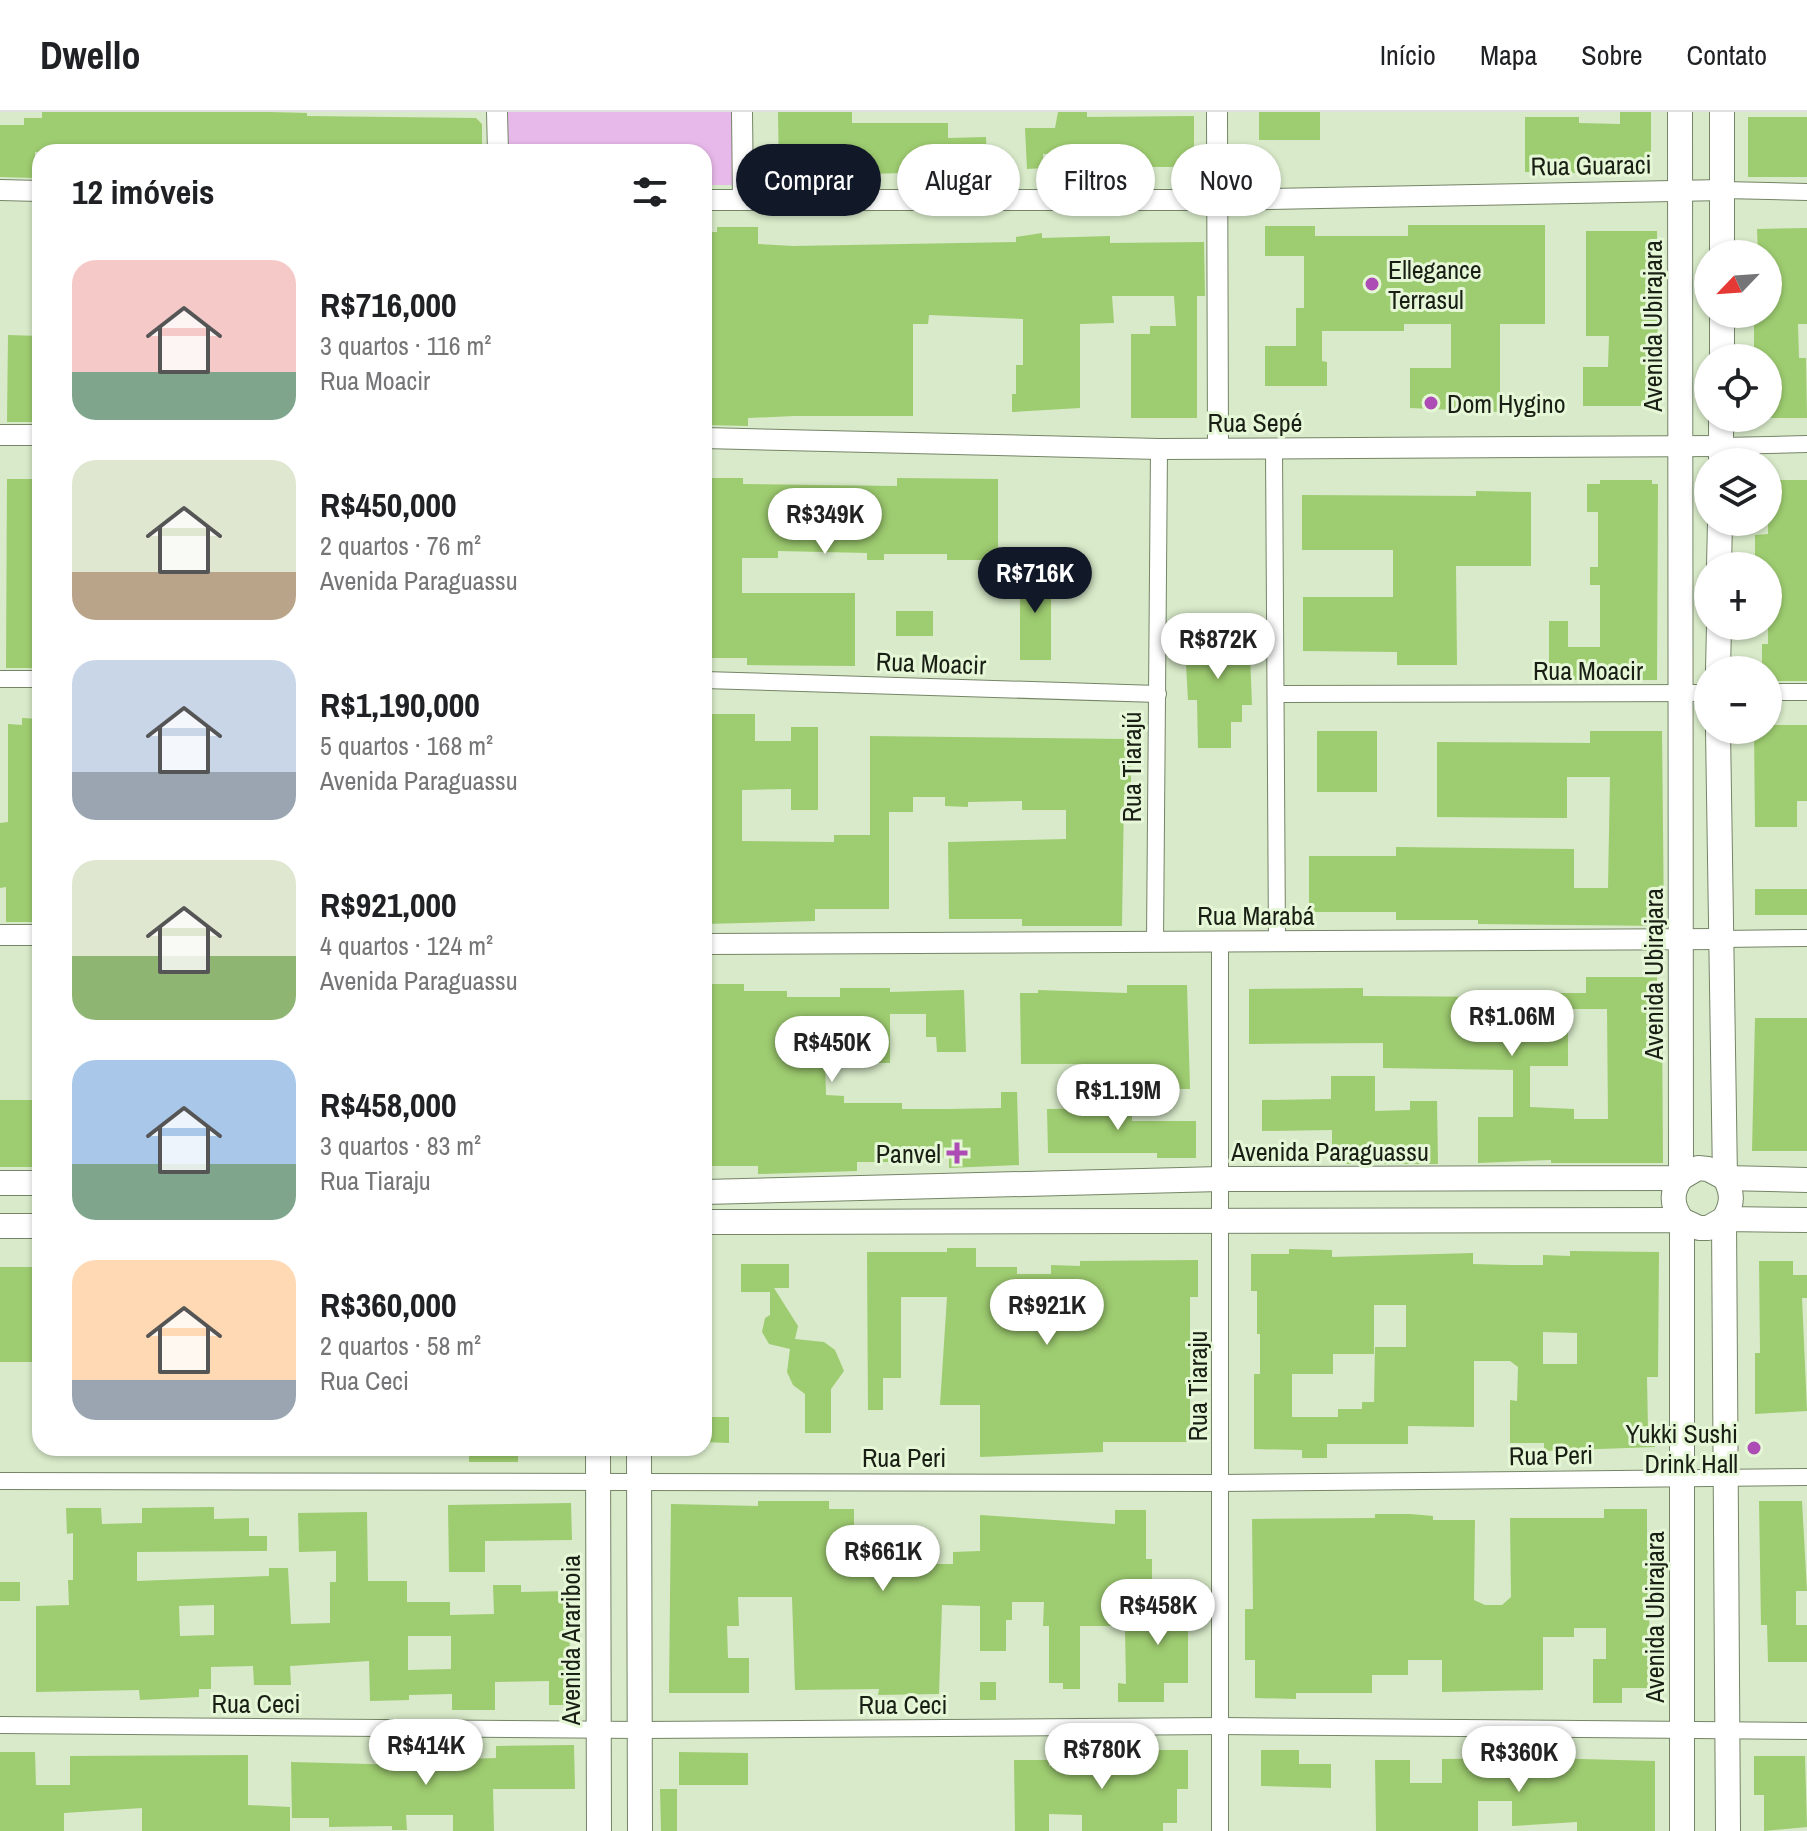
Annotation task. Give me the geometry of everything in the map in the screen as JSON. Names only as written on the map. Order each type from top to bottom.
[{"type":"main road","name":"Avenida Ubirajara","points":[[1680,112],[1681,1178],[1676,1185],[1673,1203],[1682,1220],[1682,1831]]},
{"type":"main road","points":[[1722,112],[1722,240]]},
{"type":"main road","points":[[712,1222],[1682,1220],[1690,1225],[1708,1228],[1724,1219],[1732,1206],[1732,1191],[1725,1178],[1718,744]]},
{"type":"main road","name":"Avenida Paraguassu","points":[[712,1192],[1220,1179],[1681,1178],[1698,1168],[1708,1169],[1725,1178],[1807,1180]]},
{"type":"main road","points":[[0,1183],[32,1183]]},
{"type":"main road","points":[[1724,1219],[1807,1220]]},
{"type":"main road","points":[[1724,1219],[1728,1831]]},
{"type":"main road","points":[[0,1226],[32,1226]]},
{"type":"main road","name":"Avenida Arariboia","points":[[598,1456],[599,1831]]},
{"type":"main road","points":[[639,1456],[640,1831]]},
{"type":"main road","points":[[598,1630],[639,1630]]},
{"type":"street","points":[[497,112],[498,144]]},
{"type":"street","points":[[742,112],[742,144]]},
{"type":"street","points":[[1217,112],[1217,144]]},
{"type":"street","name":"Rua Guaraci","points":[[1281,198],[1679,189],[1807,192]]},
{"type":"street","points":[[0,190],[32,191]]},
{"type":"street","name":"Rua Guaraci","points":[[712,200],[736,200]]},
{"type":"street","name":"Rua Guaraci","points":[[881,200],[1171,200]]},
{"type":"street","points":[[1218,216],[1218,448]]},
{"type":"street","points":[[0,435],[32,435]]},
{"type":"street","name":"Rua Sepé","points":[[712,438],[1159,449],[1681,445],[1694,448]]},
{"type":"street","name":"Rua Sepé","points":[[1773,448],[1807,444]]},
{"type":"street","points":[[1274,448],[1277,941]]},
{"type":"street","name":"Rua Tiarajú","points":[[1155,942],[1159,449]]},
{"type":"street","points":[[0,679],[32,679]]},
{"type":"street","name":"Rua Moacir","points":[[712,680],[1158,694]]},
{"type":"street","points":[[1782,692],[1807,692]]},
{"type":"street","name":"Rua Moacir","points":[[1276,694],[1694,694]]},
{"type":"street","points":[[0,935],[32,935]]},
{"type":"street","name":"Rua Marabá","points":[[712,944],[1807,938]]},
{"type":"street","name":"Rua Tiaraju","points":[[1220,941],[1220,1831]]},
{"type":"street","name":"Rua Peri","points":[[0,1481],[639,1479],[1221,1483],[1807,1477]]},
{"type":"street","name":"Rua Ceci","points":[[0,1725],[640,1730],[1221,1726],[1807,1731]]},
{"type":"shaded area","points":[[507,112],[732,112],[732,185],[712,185],[712,144],[508,144]]},
{"type":"building","points":[[42,112],[269,112],[307,113],[307,116],[476,118],[482,124],[482,144],[32,144],[32,178],[0,177],[0,125],[24,125],[24,118],[42,118]]},
{"type":"building","points":[[778,112],[852,112],[852,123],[948,123],[948,138],[986,137],[986,144],[897,144],[897,173],[881,174],[881,144],[778,144]]},
{"type":"building","points":[[1058,112],[1087,112],[1087,117],[1194,116],[1194,144],[1171,144],[1171,167],[1155,167],[1155,144],[1036,144],[1036,168],[1027,169],[1025,128],[1055,128]]},
{"type":"building","points":[[1259,112],[1320,112],[1320,140],[1259,140]]},
{"type":"building","points":[[1620,112],[1651,112],[1651,167],[1579,167],[1579,173],[1525,172],[1525,117],[1579,117],[1579,123],[1620,124]]},
{"type":"building","points":[[1748,117],[1807,117],[1807,177],[1748,177]]},
{"type":"building","points":[[1408,225],[1545,225],[1545,324],[1500,324],[1500,412],[1410,408],[1410,368],[1451,368],[1451,324],[1404,324],[1404,331],[1322,331],[1322,361],[1327,362],[1327,386],[1265,386],[1265,346],[1296,346],[1296,308],[1304,308],[1304,256],[1265,256],[1265,226],[1315,226],[1315,236],[1408,236]]},
{"type":"building","points":[[717,227],[758,227],[758,244],[793,246],[1016,242],[1016,237],[1042,233],[1042,238],[1110,236],[1110,243],[1204,242],[1205,296],[1197,296],[1197,418],[1131,418],[1131,334],[1150,334],[1150,326],[1176,326],[1174,296],[1112,296],[1114,323],[1080,324],[1080,408],[1012,412],[1012,394],[1016,394],[1016,365],[1023,365],[1023,319],[929,315],[928,324],[913,324],[913,416],[748,418],[748,426],[712,425],[712,232],[717,232]]},
{"type":"building","points":[[1807,228],[1807,324],[1798,324],[1799,358],[1806,358],[1807,418],[1782,418],[1782,344],[1754,344],[1754,328],[1782,328],[1782,240],[1757,240],[1757,229]]},
{"type":"building","points":[[1586,231],[1657,231],[1658,406],[1583,406],[1583,367],[1608,367],[1609,336],[1586,336]]},
{"type":"building","points":[[8,335],[32,336],[32,422],[7,422]]},
{"type":"building","points":[[712,478],[743,478],[743,484],[897,486],[897,478],[998,479],[998,560],[947,560],[947,554],[884,554],[884,560],[867,560],[867,553],[778,551],[778,558],[742,558],[742,593],[855,593],[855,666],[747,665],[747,658],[712,658]]},
{"type":"building","points":[[7,479],[32,479],[32,668],[6,668]]},
{"type":"building","points":[[1600,480],[1652,480],[1652,484],[1658,484],[1657,680],[1569,680],[1569,667],[1549,667],[1549,621],[1568,621],[1568,647],[1600,647],[1600,585],[1590,585],[1590,567],[1598,567],[1598,512],[1587,512],[1587,484],[1600,484]]},
{"type":"building","points":[[1782,480],[1807,480],[1807,681],[1782,681],[1782,656],[1762,656],[1762,644],[1768,644],[1768,640],[1782,640],[1782,552],[1755,552],[1755,536],[1782,536]]},
{"type":"building","points":[[1476,491],[1531,492],[1531,566],[1456,566],[1457,665],[1397,665],[1397,652],[1303,651],[1303,597],[1393,597],[1393,550],[1302,550],[1302,495],[1476,496]]},
{"type":"building","points":[[1014,572],[1051,572],[1051,660],[1020,660],[1020,588],[1014,588]]},
{"type":"building","points":[[896,611],[933,611],[933,636],[896,636]]},
{"type":"building","points":[[1184,629],[1249,629],[1252,705],[1242,705],[1242,722],[1231,722],[1231,748],[1198,748],[1197,700],[1188,700]]},
{"type":"building","points":[[712,714],[755,714],[755,741],[791,741],[791,727],[818,727],[818,810],[791,810],[791,789],[742,790],[742,841],[834,842],[834,835],[870,835],[870,736],[1127,739],[1127,747],[1131,747],[1131,785],[1127,785],[1127,794],[1124,794],[1122,926],[1022,926],[1022,919],[949,919],[948,842],[1066,839],[1066,810],[1022,810],[1022,801],[968,802],[968,807],[945,806],[945,797],[913,797],[913,812],[889,812],[889,909],[815,909],[815,921],[712,924]]},
{"type":"building","points":[[22,718],[32,719],[32,922],[6,922],[6,887],[0,888],[0,823],[8,822],[8,724],[22,725]]},
{"type":"building","points":[[1782,725],[1807,725],[1807,801],[1797,801],[1797,827],[1755,827],[1754,744],[1782,744]]},
{"type":"building","points":[[1317,731],[1377,731],[1377,792],[1317,792]]},
{"type":"building","points":[[1590,731],[1662,731],[1664,926],[1478,924],[1478,920],[1396,920],[1396,912],[1309,912],[1309,856],[1396,856],[1396,847],[1574,849],[1574,888],[1608,888],[1610,777],[1567,777],[1567,818],[1437,817],[1437,742],[1590,743]]},
{"type":"building","points":[[1755,889],[1807,889],[1807,915],[1755,915]]},
{"type":"building","points":[[1586,977],[1657,977],[1658,1018],[1662,1018],[1663,1163],[1551,1163],[1551,1160],[1478,1163],[1478,1117],[1513,1117],[1513,1070],[1383,1068],[1383,1043],[1249,1044],[1249,989],[1363,988],[1363,996],[1518,997],[1518,993],[1586,993]],"holes":[[[1568,1009],[1607,1009],[1608,1119],[1574,1119],[1574,1109],[1530,1107],[1530,1066],[1568,1066]]]},
{"type":"building","points":[[712,984],[744,984],[744,991],[787,991],[787,997],[840,997],[840,988],[890,988],[890,992],[964,990],[966,1052],[937,1052],[936,1037],[926,1037],[926,1014],[890,1014],[890,1063],[825,1063],[826,1095],[844,1096],[844,1103],[902,1103],[902,1109],[949,1109],[1001,1108],[1001,1092],[1017,1092],[1019,1165],[949,1168],[949,1158],[902,1158],[902,1162],[857,1162],[857,1171],[758,1174],[758,1166],[712,1166]]},
{"type":"building","points":[[1127,985],[1187,985],[1190,1089],[1129,1089],[1129,1064],[1021,1064],[1020,993],[1038,993],[1038,990],[1127,993]]},
{"type":"building","points":[[1755,1018],[1807,1018],[1807,1151],[1752,1151]]},
{"type":"building","points":[[1331,1076],[1375,1076],[1375,1111],[1410,1110],[1410,1101],[1437,1101],[1438,1164],[1332,1164],[1332,1130],[1262,1131],[1262,1100],[1331,1099]]},
{"type":"building","points":[[1107,1093],[1132,1093],[1132,1121],[1196,1121],[1196,1158],[1157,1158],[1157,1153],[1048,1153],[1047,1109],[1107,1108]]},
{"type":"building","points":[[0,1100],[32,1100],[32,1167],[0,1167]]},
{"type":"building","points":[[947,1248],[976,1248],[976,1267],[1017,1267],[1017,1274],[1051,1274],[1051,1265],[1080,1266],[1080,1261],[1198,1260],[1198,1297],[1190,1297],[1190,1442],[1103,1442],[1103,1452],[980,1457],[980,1405],[940,1405],[947,1297],[901,1297],[901,1378],[883,1378],[883,1410],[868,1410],[867,1252],[947,1252]]},
{"type":"building","points":[[1289,1249],[1332,1250],[1332,1257],[1473,1253],[1473,1264],[1543,1265],[1543,1255],[1570,1256],[1570,1251],[1659,1252],[1658,1377],[1647,1377],[1648,1431],[1654,1431],[1655,1447],[1544,1451],[1544,1443],[1510,1443],[1510,1400],[1517,1401],[1518,1367],[1510,1361],[1474,1361],[1474,1427],[1408,1426],[1408,1444],[1327,1444],[1327,1458],[1302,1458],[1302,1450],[1254,1449],[1254,1374],[1260,1374],[1260,1334],[1257,1334],[1257,1291],[1251,1291],[1251,1254],[1289,1254]],"holes":[[[1374,1305],[1406,1305],[1406,1347],[1375,1347],[1374,1402],[1362,1402],[1362,1409],[1338,1409],[1338,1417],[1292,1417],[1292,1374],[1333,1374],[1333,1354],[1374,1354]],[[1543,1332],[1577,1333],[1577,1364],[1543,1364]]]},
{"type":"building","points":[[1759,1261],[1793,1261],[1793,1275],[1807,1275],[1807,1298],[1802,1298],[1807,1411],[1755,1414],[1755,1353],[1760,1353]]},
{"type":"building","points":[[741,1264],[789,1264],[789,1288],[774,1288],[798,1326],[795,1339],[824,1342],[835,1350],[844,1371],[831,1389],[831,1433],[805,1433],[805,1394],[793,1385],[787,1372],[790,1349],[769,1344],[762,1332],[765,1318],[770,1315],[770,1292],[741,1292]]},
{"type":"building","points":[[0,1267],[32,1267],[32,1362],[0,1362]]},
{"type":"building","points":[[712,1417],[729,1417],[729,1443],[712,1442]]},
{"type":"building","points":[[469,1456],[518,1456],[518,1462],[469,1462]]},
{"type":"building","points":[[758,1501],[829,1501],[829,1509],[854,1509],[854,1564],[953,1564],[953,1552],[980,1551],[980,1515],[1115,1524],[1115,1510],[1146,1510],[1146,1559],[1152,1559],[1152,1582],[1117,1582],[1117,1626],[1080,1626],[1080,1689],[1063,1689],[1063,1683],[1049,1683],[1049,1626],[1043,1626],[1044,1602],[1012,1602],[1012,1620],[1006,1620],[1006,1651],[980,1651],[980,1606],[942,1605],[939,1694],[878,1695],[879,1689],[795,1690],[792,1597],[738,1597],[739,1626],[727,1626],[728,1658],[749,1658],[749,1693],[669,1693],[671,1504],[758,1506]]},
{"type":"building","points":[[1759,1501],[1802,1501],[1807,1591],[1796,1591],[1796,1625],[1807,1625],[1807,1662],[1768,1662],[1767,1625],[1761,1625]]},
{"type":"building","points":[[571,1503],[572,1540],[485,1541],[485,1572],[449,1572],[448,1505]]},
{"type":"building","points":[[214,1507],[214,1519],[249,1518],[249,1536],[267,1536],[267,1551],[137,1552],[137,1581],[269,1576],[269,1568],[288,1568],[291,1624],[330,1623],[330,1582],[336,1582],[336,1551],[299,1552],[298,1513],[367,1512],[368,1581],[407,1581],[407,1602],[450,1602],[450,1615],[494,1614],[493,1585],[521,1585],[521,1592],[569,1591],[570,1665],[580,1665],[581,1705],[549,1705],[549,1681],[495,1682],[495,1710],[452,1710],[452,1694],[409,1695],[409,1700],[370,1701],[369,1661],[290,1666],[291,1685],[254,1685],[253,1666],[211,1667],[211,1689],[199,1689],[199,1697],[140,1700],[139,1690],[36,1692],[36,1606],[69,1605],[68,1580],[73,1580],[73,1533],[67,1534],[66,1508],[101,1508],[102,1524],[142,1523],[142,1508]],"holes":[[[214,1605],[214,1635],[180,1636],[179,1606]],[[408,1636],[451,1636],[451,1669],[408,1670]]]},
{"type":"building","points":[[1604,1509],[1647,1509],[1647,1544],[1657,1544],[1657,1588],[1650,1587],[1648,1688],[1622,1688],[1622,1703],[1593,1703],[1593,1659],[1606,1659],[1606,1628],[1574,1628],[1574,1637],[1543,1637],[1543,1690],[1442,1692],[1442,1660],[1408,1660],[1408,1675],[1372,1675],[1372,1693],[1296,1693],[1296,1699],[1255,1698],[1255,1660],[1245,1660],[1245,1609],[1253,1609],[1252,1519],[1375,1518],[1375,1514],[1410,1514],[1433,1516],[1433,1520],[1475,1520],[1474,1600],[1485,1605],[1502,1605],[1511,1597],[1510,1518],[1604,1518]]},
{"type":"building","points":[[0,1582],[20,1582],[20,1601],[0,1601]]},
{"type":"building","points":[[1148,1586],[1188,1586],[1188,1683],[1164,1683],[1164,1702],[1118,1702],[1118,1683],[1126,1684],[1125,1628],[1148,1628]]},
{"type":"building","points":[[980,1682],[996,1682],[996,1700],[980,1700]]},
{"type":"building","points":[[574,1745],[575,1789],[493,1789],[494,1831],[453,1831],[453,1815],[406,1815],[407,1830],[392,1830],[392,1826],[329,1827],[329,1818],[292,1818],[291,1762],[408,1765],[408,1761],[496,1758],[496,1746]]},
{"type":"building","points":[[1144,1750],[1188,1750],[1188,1789],[1177,1789],[1177,1823],[1163,1823],[1163,1831],[1082,1831],[1082,1815],[1049,1814],[1049,1831],[1015,1831],[1014,1760],[1049,1760],[1049,1766],[1088,1765],[1088,1755],[1144,1755]]},
{"type":"building","points":[[1261,1750],[1299,1750],[1299,1764],[1331,1764],[1331,1788],[1261,1786]]},
{"type":"building","points":[[0,1752],[35,1752],[36,1785],[70,1785],[70,1756],[248,1755],[248,1805],[290,1807],[290,1831],[142,1831],[142,1808],[64,1813],[64,1831],[0,1831]]},
{"type":"building","points":[[679,1752],[748,1753],[748,1785],[679,1785]]},
{"type":"building","points":[[1754,1756],[1805,1756],[1807,1827],[1764,1831],[1764,1795],[1754,1795]]},
{"type":"building","points":[[1442,1759],[1655,1761],[1655,1831],[1577,1831],[1577,1822],[1512,1826],[1512,1801],[1478,1801],[1478,1831],[1376,1831],[1375,1760],[1410,1760],[1410,1783],[1442,1783]]},
{"type":"building","points":[[660,1789],[677,1789],[677,1831],[661,1831]]},
{"type":"place","name":"Ellegance Terrasul","points":[[1372,284]]},
{"type":"place","name":"Dom Hygino","points":[[1431,403]]},
{"type":"place","name":"Panvel","points":[[957,1153]]},
{"type":"place","name":"Yukki Sushi Drink Hall","points":[[1754,1448]]}]
